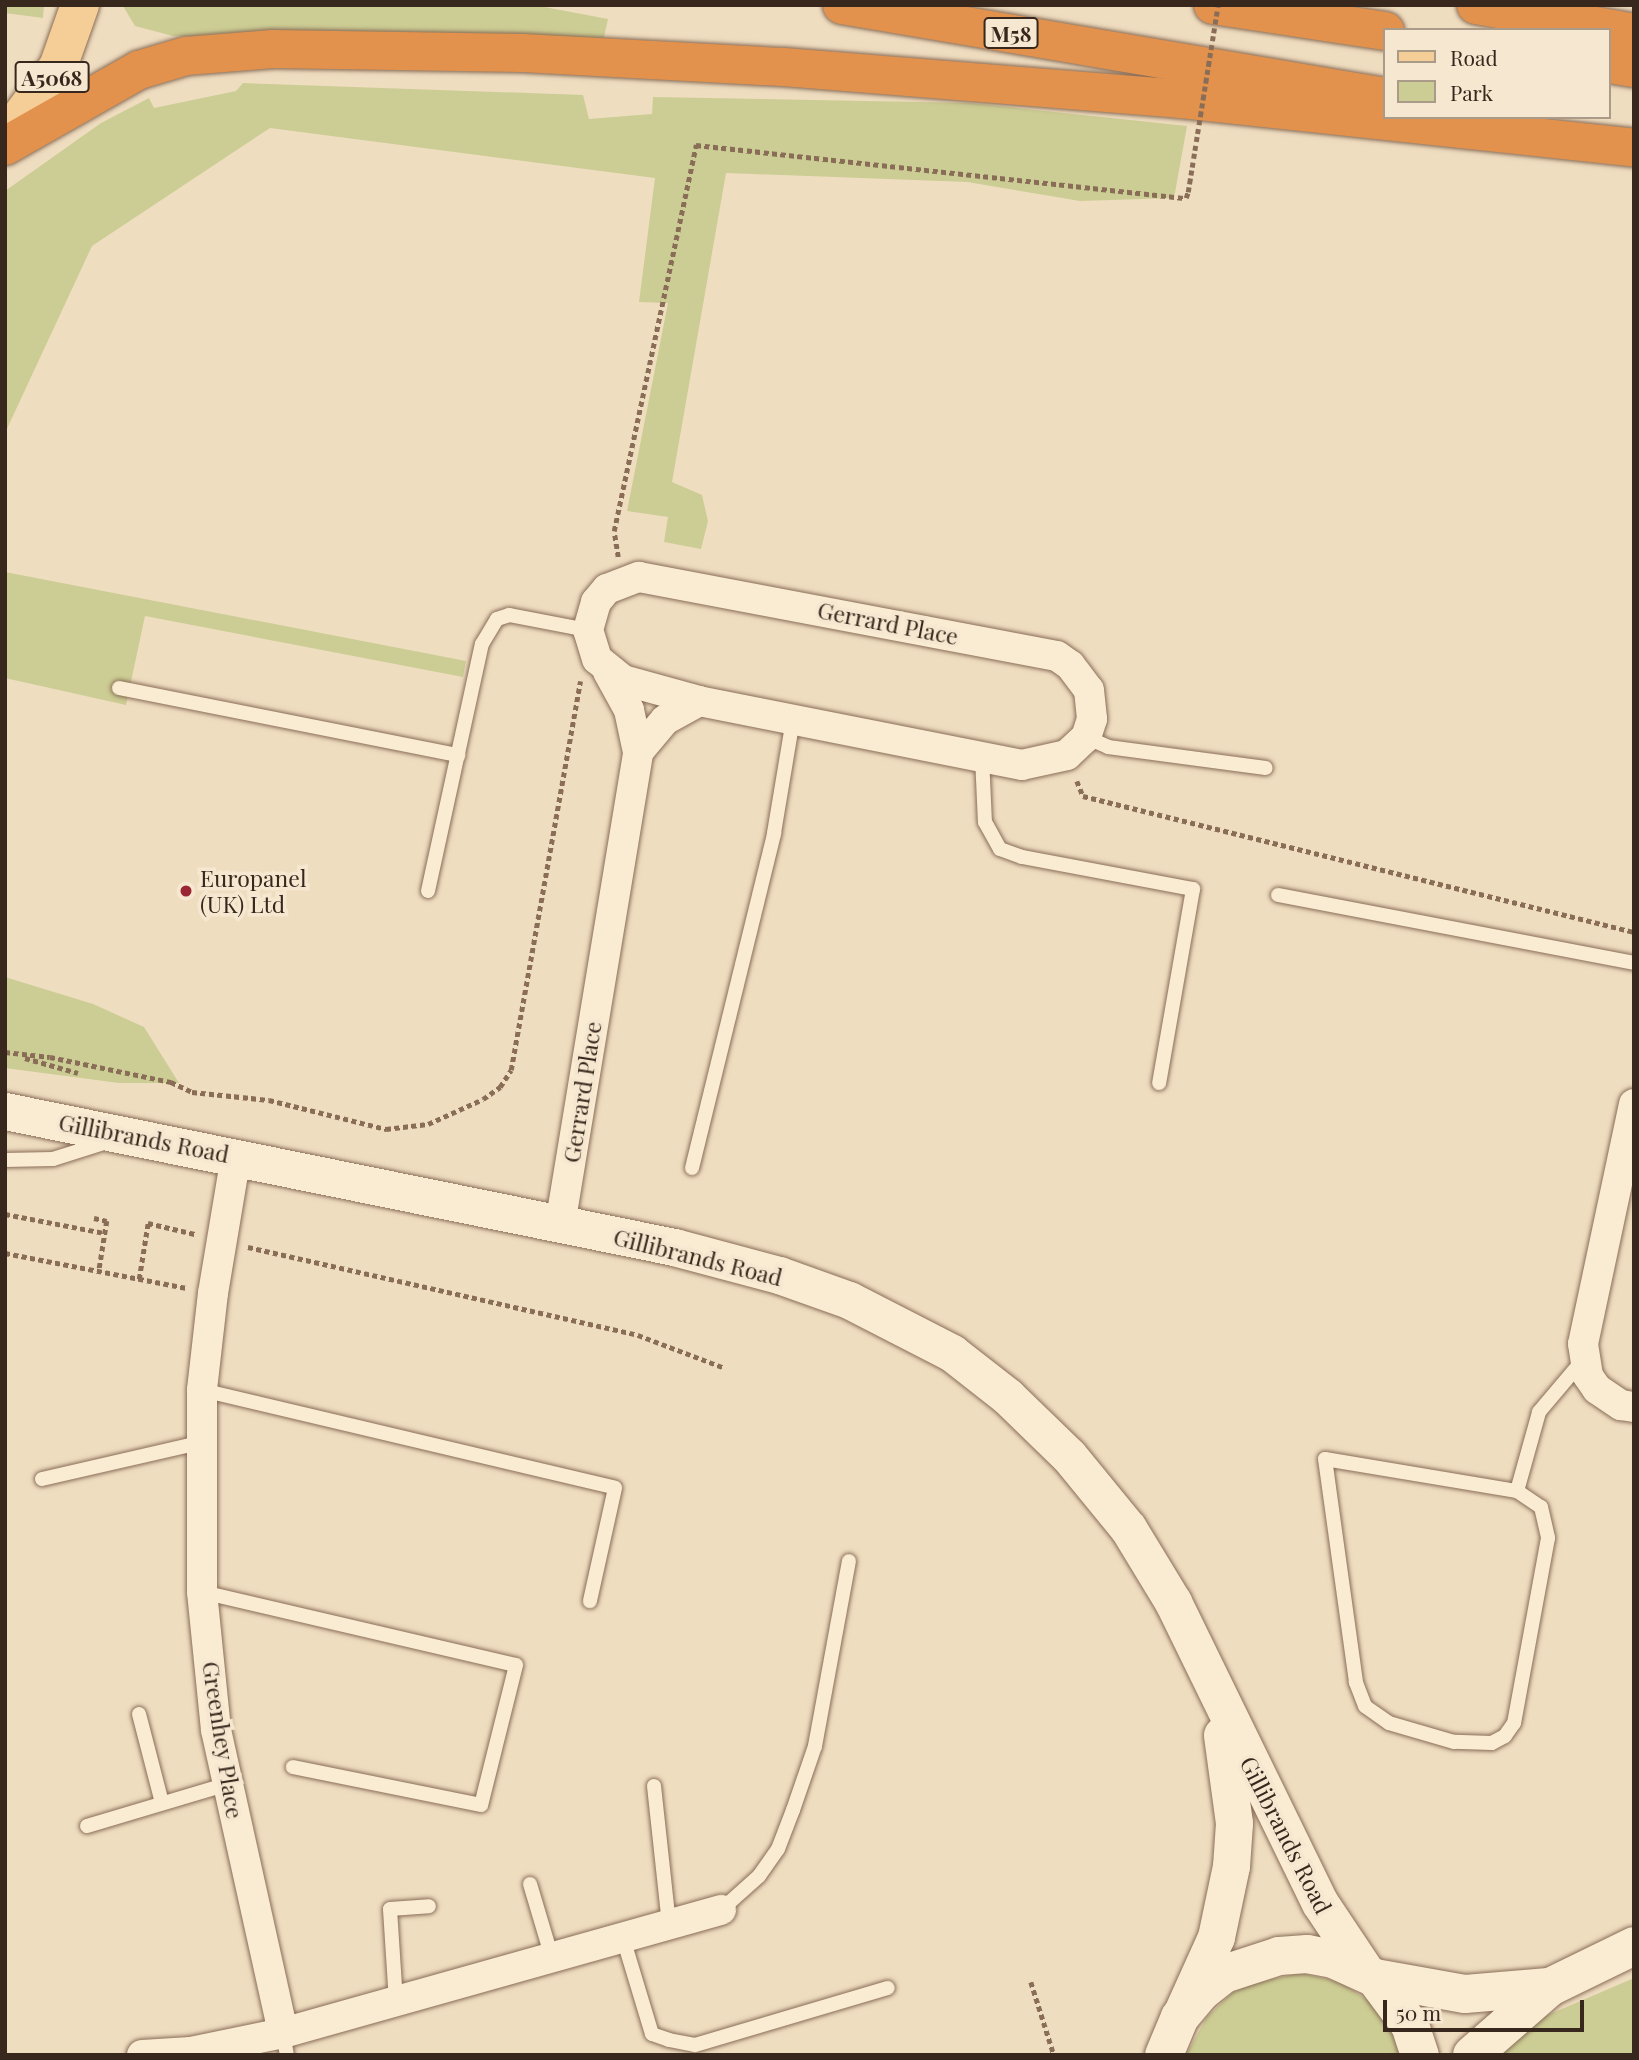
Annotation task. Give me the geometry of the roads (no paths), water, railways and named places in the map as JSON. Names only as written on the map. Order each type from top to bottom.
[{"type":"highway","name":"M58","points":[[842,5],[1384,97]]},
{"type":"highway","points":[[1215,5],[1384,31]]},
{"type":"highway","points":[[1476,5],[1606,28]]},
{"type":"highway","points":[[1611,29],[1634,33]]},
{"type":"highway","points":[[5,146],[139,70],[186,57],[273,49],[523,53],[784,67],[1179,99],[1634,148]]},
{"type":"highway","points":[[1611,64],[1634,68]]},
{"type":"highway","points":[[1509,119],[1634,141]]},
{"type":"main road","name":"A5068","points":[[5,138],[58,67],[80,5]]},
{"type":"main road","points":[[1472,2055],[1550,1987],[1634,1946]]},
{"type":"main road","points":[[1164,2055],[1180,2017],[1208,1986],[1251,1963],[1307,1954],[1371,1975],[1465,1994],[1550,1987]]},
{"type":"main road","points":[[1371,1975],[1410,2025],[1420,2055]]},
{"type":"street","name":"Gerrard Place","points":[[560,1225],[638,752],[629,710],[589,637],[596,602],[621,582],[658,577],[1057,656],[1070,665],[1088,690],[1092,719],[1077,746]]},
{"type":"street","points":[[608,672],[698,701],[982,757],[1041,764],[1077,746]]},
{"type":"street","points":[[638,752],[665,720],[698,701]]},
{"type":"street","points":[[1634,1104],[1583,1343],[1583,1360],[1597,1389],[1615,1402],[1634,1407]]},
{"type":"street","name":"Gillibrands Road","points":[[5,1111],[674,1247],[779,1275],[849,1300],[951,1353],[1007,1396],[1069,1456],[1128,1528],[1173,1602],[1214,1693],[1320,1903],[1371,1975]]},
{"type":"street","name":"Greenhey Place","points":[[236,1156],[213,1293],[202,1390],[202,1592],[216,1730],[285,2044]]},
{"type":"street","name":"Gillibrands Road","points":[[1180,2017],[1216,1937],[1231,1866],[1231,1778],[1214,1693]]},
{"type":"street","points":[[142,2055],[285,2044],[396,2001],[721,1910]]},
{"type":"lane","points":[[428,891],[482,644],[498,620],[509,615],[589,637]]},
{"type":"lane","points":[[118,688],[458,755]]},
{"type":"lane","points":[[692,1168],[774,833],[793,719]]},
{"type":"lane","points":[[1077,746],[1108,747],[1266,768]]},
{"type":"lane","points":[[982,757],[985,821],[1000,849],[1021,857],[1193,889],[1159,1083]]},
{"type":"lane","points":[[1279,895],[1634,963]]},
{"type":"lane","points":[[5,1160],[52,1159],[132,1135]]},
{"type":"lane","points":[[1517,1491],[1539,1412],[1583,1360]]},
{"type":"lane","points":[[202,1390],[615,1488],[590,1601]]},
{"type":"lane","points":[[42,1479],[204,1442]]},
{"type":"lane","points":[[1325,1459],[1517,1491],[1541,1507],[1548,1538],[1514,1723],[1506,1735],[1478,1745],[1454,1742],[1375,1715],[1365,1706],[1356,1682],[1325,1459]]},
{"type":"lane","points":[[721,1910],[759,1877],[778,1849],[793,1810],[815,1746],[849,1560]]},
{"type":"lane","points":[[202,1592],[516,1665],[481,1805],[293,1767]]},
{"type":"lane","points":[[139,1714],[162,1803]]},
{"type":"lane","points":[[87,1826],[228,1784]]},
{"type":"lane","points":[[654,1786],[669,1925]]},
{"type":"lane","points":[[530,1884],[552,1958]]},
{"type":"lane","points":[[396,2001],[390,1909],[429,1906]]},
{"type":"lane","points":[[623,1938],[652,2034],[695,2045],[888,1988]]},
{"type":"place","name":"Europanel (UK) Ltd","points":[[186,891]]}]
